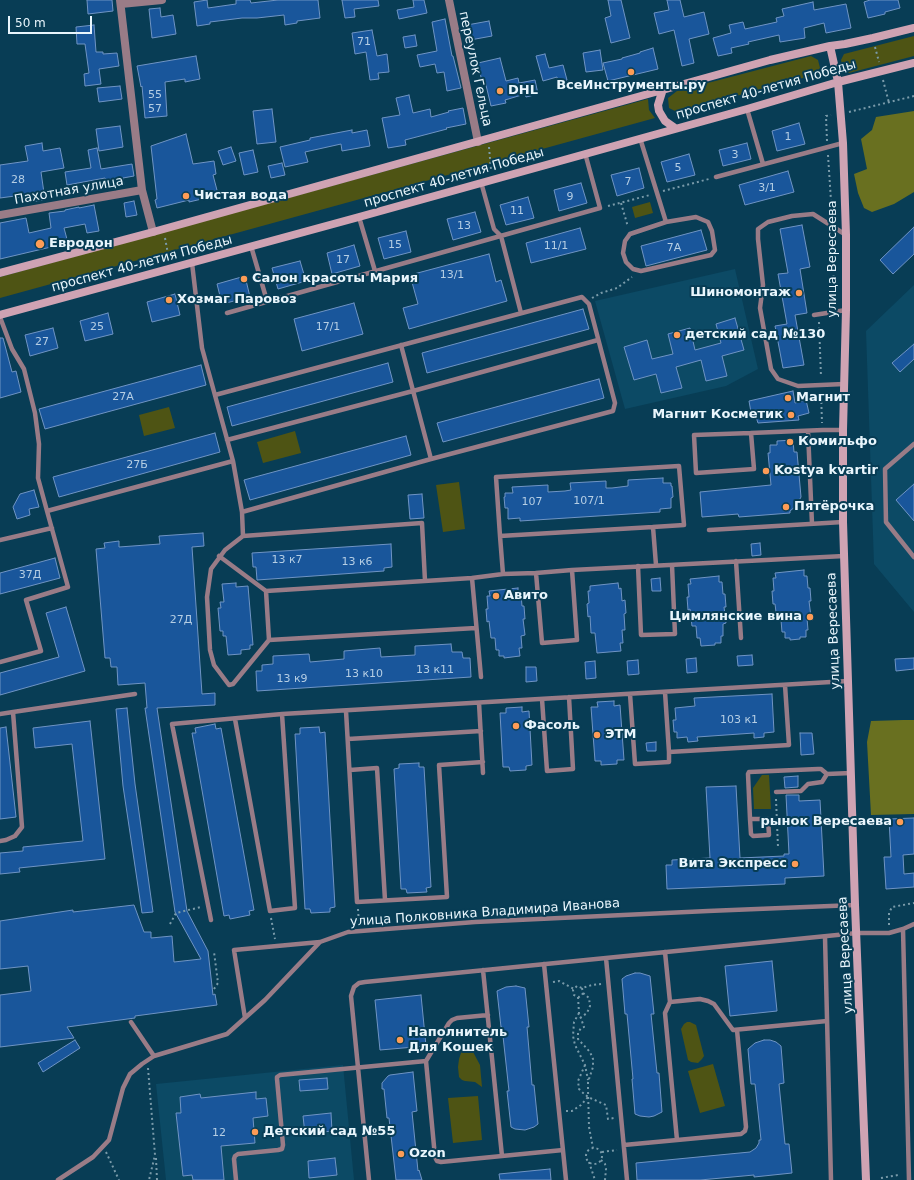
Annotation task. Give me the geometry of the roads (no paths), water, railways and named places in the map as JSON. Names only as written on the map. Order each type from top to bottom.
[{"type":"main road","name":"проспект 40-летия Победы","points":[[0,273],[488,140],[663,89],[770,60],[914,28]]},
{"type":"main road","name":"улица Вересаева","points":[[830,46],[838,82],[843,143],[846,235],[843,522],[855,905],[866,1180]]},
{"type":"main road","name":"проспект 40-летия Победы","points":[[0,316],[747,109],[838,82],[914,63]]},
{"type":"main road","points":[[663,89],[658,106],[659,111],[665,121],[675,128]]},
{"type":"street","points":[[153,232],[142,190],[120,2],[162,0]]},
{"type":"street","name":"переулок Гельца","points":[[449,0],[478,142]]},
{"type":"street","name":"Пахотная улица","points":[[0,215],[142,190]]},
{"type":"lane","points":[[747,109],[764,164]]},
{"type":"lane","points":[[640,138],[666,222]]},
{"type":"lane","points":[[716,177],[843,143]]},
{"type":"lane","points":[[228,313],[600,208],[585,153]]},
{"type":"lane","points":[[481,182],[494,229],[501,236],[521,313]]},
{"type":"lane","points":[[844,384],[798,386],[778,379],[771,369],[760,308],[763,285],[758,229],[768,222],[792,216],[813,214],[846,235]]},
{"type":"lane","points":[[359,217],[375,271]]},
{"type":"lane","points":[[696,217],[708,222],[712,231],[715,250],[710,254],[641,271],[633,269],[626,262],[623,253],[625,241],[630,234],[666,222],[696,217]]},
{"type":"lane","points":[[251,246],[267,301]]},
{"type":"lane","points":[[192,263],[202,348],[233,461],[242,512],[243,536]]},
{"type":"lane","points":[[215,395],[582,297],[589,304],[615,403],[613,411],[432,459],[242,512]]},
{"type":"lane","points":[[816,315],[846,310]]},
{"type":"lane","points":[[0,316],[12,349],[24,369],[35,413],[39,444],[38,478],[68,587],[26,600],[41,651],[0,662]]},
{"type":"lane","points":[[227,440],[598,340]]},
{"type":"lane","points":[[401,345],[432,459]]},
{"type":"lane","points":[[751,433],[754,470],[696,473],[694,435],[823,430],[843,430]]},
{"type":"lane","points":[[808,431],[812,524]]},
{"type":"lane","points":[[914,444],[885,469],[886,522],[914,557]]},
{"type":"lane","points":[[48,511],[233,461]]},
{"type":"lane","points":[[500,536],[684,525],[679,466],[496,477],[500,536],[503,574]]},
{"type":"lane","points":[[709,530],[843,522]]},
{"type":"lane","points":[[266,591],[269,640],[233,684],[229,685],[214,665],[210,650],[207,597],[211,569],[219,556],[243,536],[422,523],[424,581]]},
{"type":"lane","points":[[653,527],[656,566]]},
{"type":"lane","points":[[0,540],[52,528]]},
{"type":"lane","points":[[219,556],[266,591],[472,578],[503,574],[844,556]]},
{"type":"lane","points":[[736,561],[741,638]]},
{"type":"lane","points":[[638,566],[641,635],[675,634],[672,565]]},
{"type":"lane","points":[[536,573],[542,643],[556,642],[577,640],[572,570]]},
{"type":"lane","points":[[472,578],[481,677]]},
{"type":"lane","points":[[269,640],[476,628]]},
{"type":"lane","points":[[211,920],[172,724],[282,714],[848,681]]},
{"type":"lane","points":[[669,752],[789,744],[785,685]]},
{"type":"lane","points":[[630,694],[634,764],[669,762],[665,692]]},
{"type":"lane","points":[[0,714],[135,694]]},
{"type":"lane","points":[[542,699],[547,771],[573,769],[569,697]]},
{"type":"lane","points":[[479,703],[483,773]]},
{"type":"lane","points":[[346,711],[357,902],[447,896],[439,765],[483,762]]},
{"type":"lane","points":[[0,841],[15,836],[22,828],[13,712]]},
{"type":"lane","points":[[235,719],[270,911],[295,908],[282,714]]},
{"type":"lane","points":[[348,738],[481,731]]},
{"type":"lane","points":[[350,770],[377,768],[385,900]]},
{"type":"lane","points":[[750,819],[768,819],[769,835],[752,836],[750,819],[749,772],[818,768],[827,774],[851,773]]},
{"type":"lane","points":[[776,792],[801,791],[808,784],[822,782],[827,774]]},
{"type":"lane","name":"улица Полковника Владимира Иванова","points":[[58,1180],[92,1157],[108,1140],[123,1088],[130,1074],[154,1056],[227,1034],[265,1000],[320,942],[348,932],[489,922],[761,908],[855,905]]},
{"type":"lane","points":[[369,1180],[350,996],[354,987],[359,983],[665,952],[857,934],[890,933],[903,930],[914,924]]},
{"type":"lane","points":[[903,930],[909,1180]]},
{"type":"lane","points":[[825,937],[831,1180]]},
{"type":"lane","points":[[245,1018],[234,950],[320,942]]},
{"type":"lane","points":[[665,952],[670,1002],[665,1013],[677,1140]]},
{"type":"lane","points":[[606,958],[627,1180]]},
{"type":"lane","points":[[544,964],[566,1180]]},
{"type":"lane","points":[[483,970],[502,1156]]},
{"type":"lane","points":[[670,1002],[700,999],[708,1001],[714,1004],[733,1030],[827,1021]]},
{"type":"lane","points":[[488,1015],[457,1018],[452,1020],[448,1023],[426,1061],[435,1157],[437,1161],[441,1162],[563,1150]]},
{"type":"lane","points":[[131,1022],[154,1056]]},
{"type":"lane","points":[[624,1148],[677,1140],[741,1134],[745,1132],[746,1128],[737,1030]]},
{"type":"lane","points":[[236,1180],[235,1156],[238,1154],[282,1149],[283,1145],[276,1079],[280,1075],[426,1061]]},
{"type":"place","name":"ВсеИнструменты.ру","points":[[631,72]]},
{"type":"place","name":"DHL","points":[[500,91]]},
{"type":"place","name":"Чистая вода","points":[[186,196]]},
{"type":"place","name":"Евродон","points":[[40,244]]},
{"type":"place","name":"Салон красоты Мария","points":[[244,279]]},
{"type":"place","name":"Шиномонтаж","points":[[799,293]]},
{"type":"place","name":"Хозмаг Паровоз","points":[[169,300]]},
{"type":"place","name":"детский сад №130","points":[[677,335]]},
{"type":"place","name":"Магнит","points":[[788,398]]},
{"type":"place","name":"Магнит Косметик","points":[[791,415]]},
{"type":"place","name":"Комильфо","points":[[790,442]]},
{"type":"place","name":"Kostya kvartir","points":[[766,471]]},
{"type":"place","name":"Пятёрочка","points":[[786,507]]},
{"type":"place","name":"Авито","points":[[496,596]]},
{"type":"place","name":"Цимлянские вина","points":[[810,617]]},
{"type":"place","name":"Фасоль","points":[[516,726]]},
{"type":"place","name":"ЭТМ","points":[[597,735]]},
{"type":"place","name":"рынок Вересаева","points":[[900,822]]},
{"type":"place","name":"Вита Экспресс","points":[[795,864]]},
{"type":"place","name":"Наполнитель Для Кошек","points":[[400,1040]]},
{"type":"place","name":"Детский сад №55","points":[[255,1132]]},
{"type":"place","name":"Ozon","points":[[401,1154]]}]
